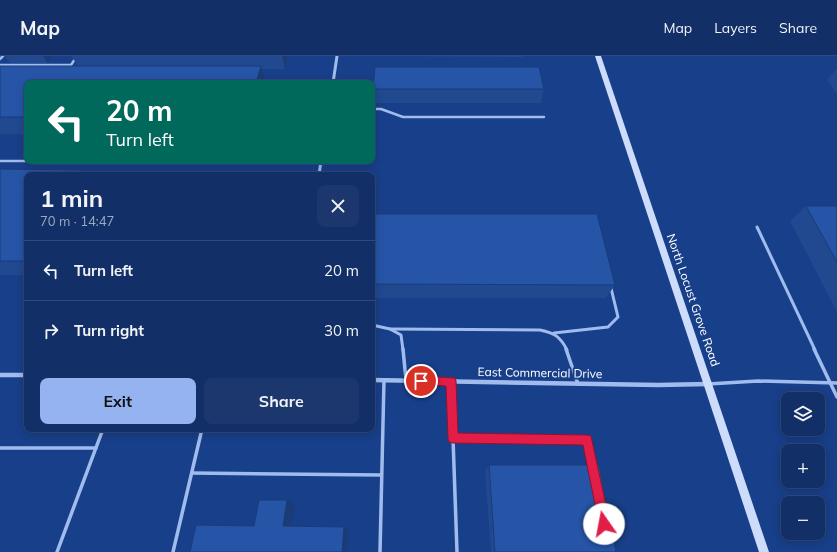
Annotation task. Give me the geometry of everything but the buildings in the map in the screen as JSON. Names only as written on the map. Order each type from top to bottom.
[{"type":"main road","name":"North Locust Grove Road","points":[[598,56],[764,552]]},
{"type":"street","points":[[333,80],[337,56]]},
{"type":"street","points":[[0,375],[24,375]]},
{"type":"street","name":"East Commercial Drive","points":[[375,380],[578,384],[708,384]]},
{"type":"lane","points":[[0,66],[71,65],[77,56]]},
{"type":"lane","points":[[375,109],[381,109],[403,117],[544,116]]},
{"type":"lane","points":[[0,161],[24,161]]},
{"type":"lane","points":[[757,227],[837,397]]},
{"type":"lane","points":[[375,326],[390,329],[540,330],[554,333],[608,327],[618,317],[609,281]]},
{"type":"lane","points":[[390,329],[401,335],[404,344],[406,380]]},
{"type":"lane","points":[[554,333],[566,348],[578,384]]},
{"type":"lane","points":[[380,552],[384,380]]},
{"type":"lane","points":[[451,381],[457,552]]},
{"type":"lane","points":[[708,384],[758,381],[837,383]]},
{"type":"lane","points":[[57,552],[102,432]]},
{"type":"lane","points":[[173,552],[201,432]]},
{"type":"lane","points":[[453,438],[587,440],[593,470]]},
{"type":"lane","points":[[0,448],[96,448]]},
{"type":"lane","points":[[192,473],[381,475]]},
{"type":"route","points":[[421,381],[451,381],[453,438],[587,440],[604,524]]}]
